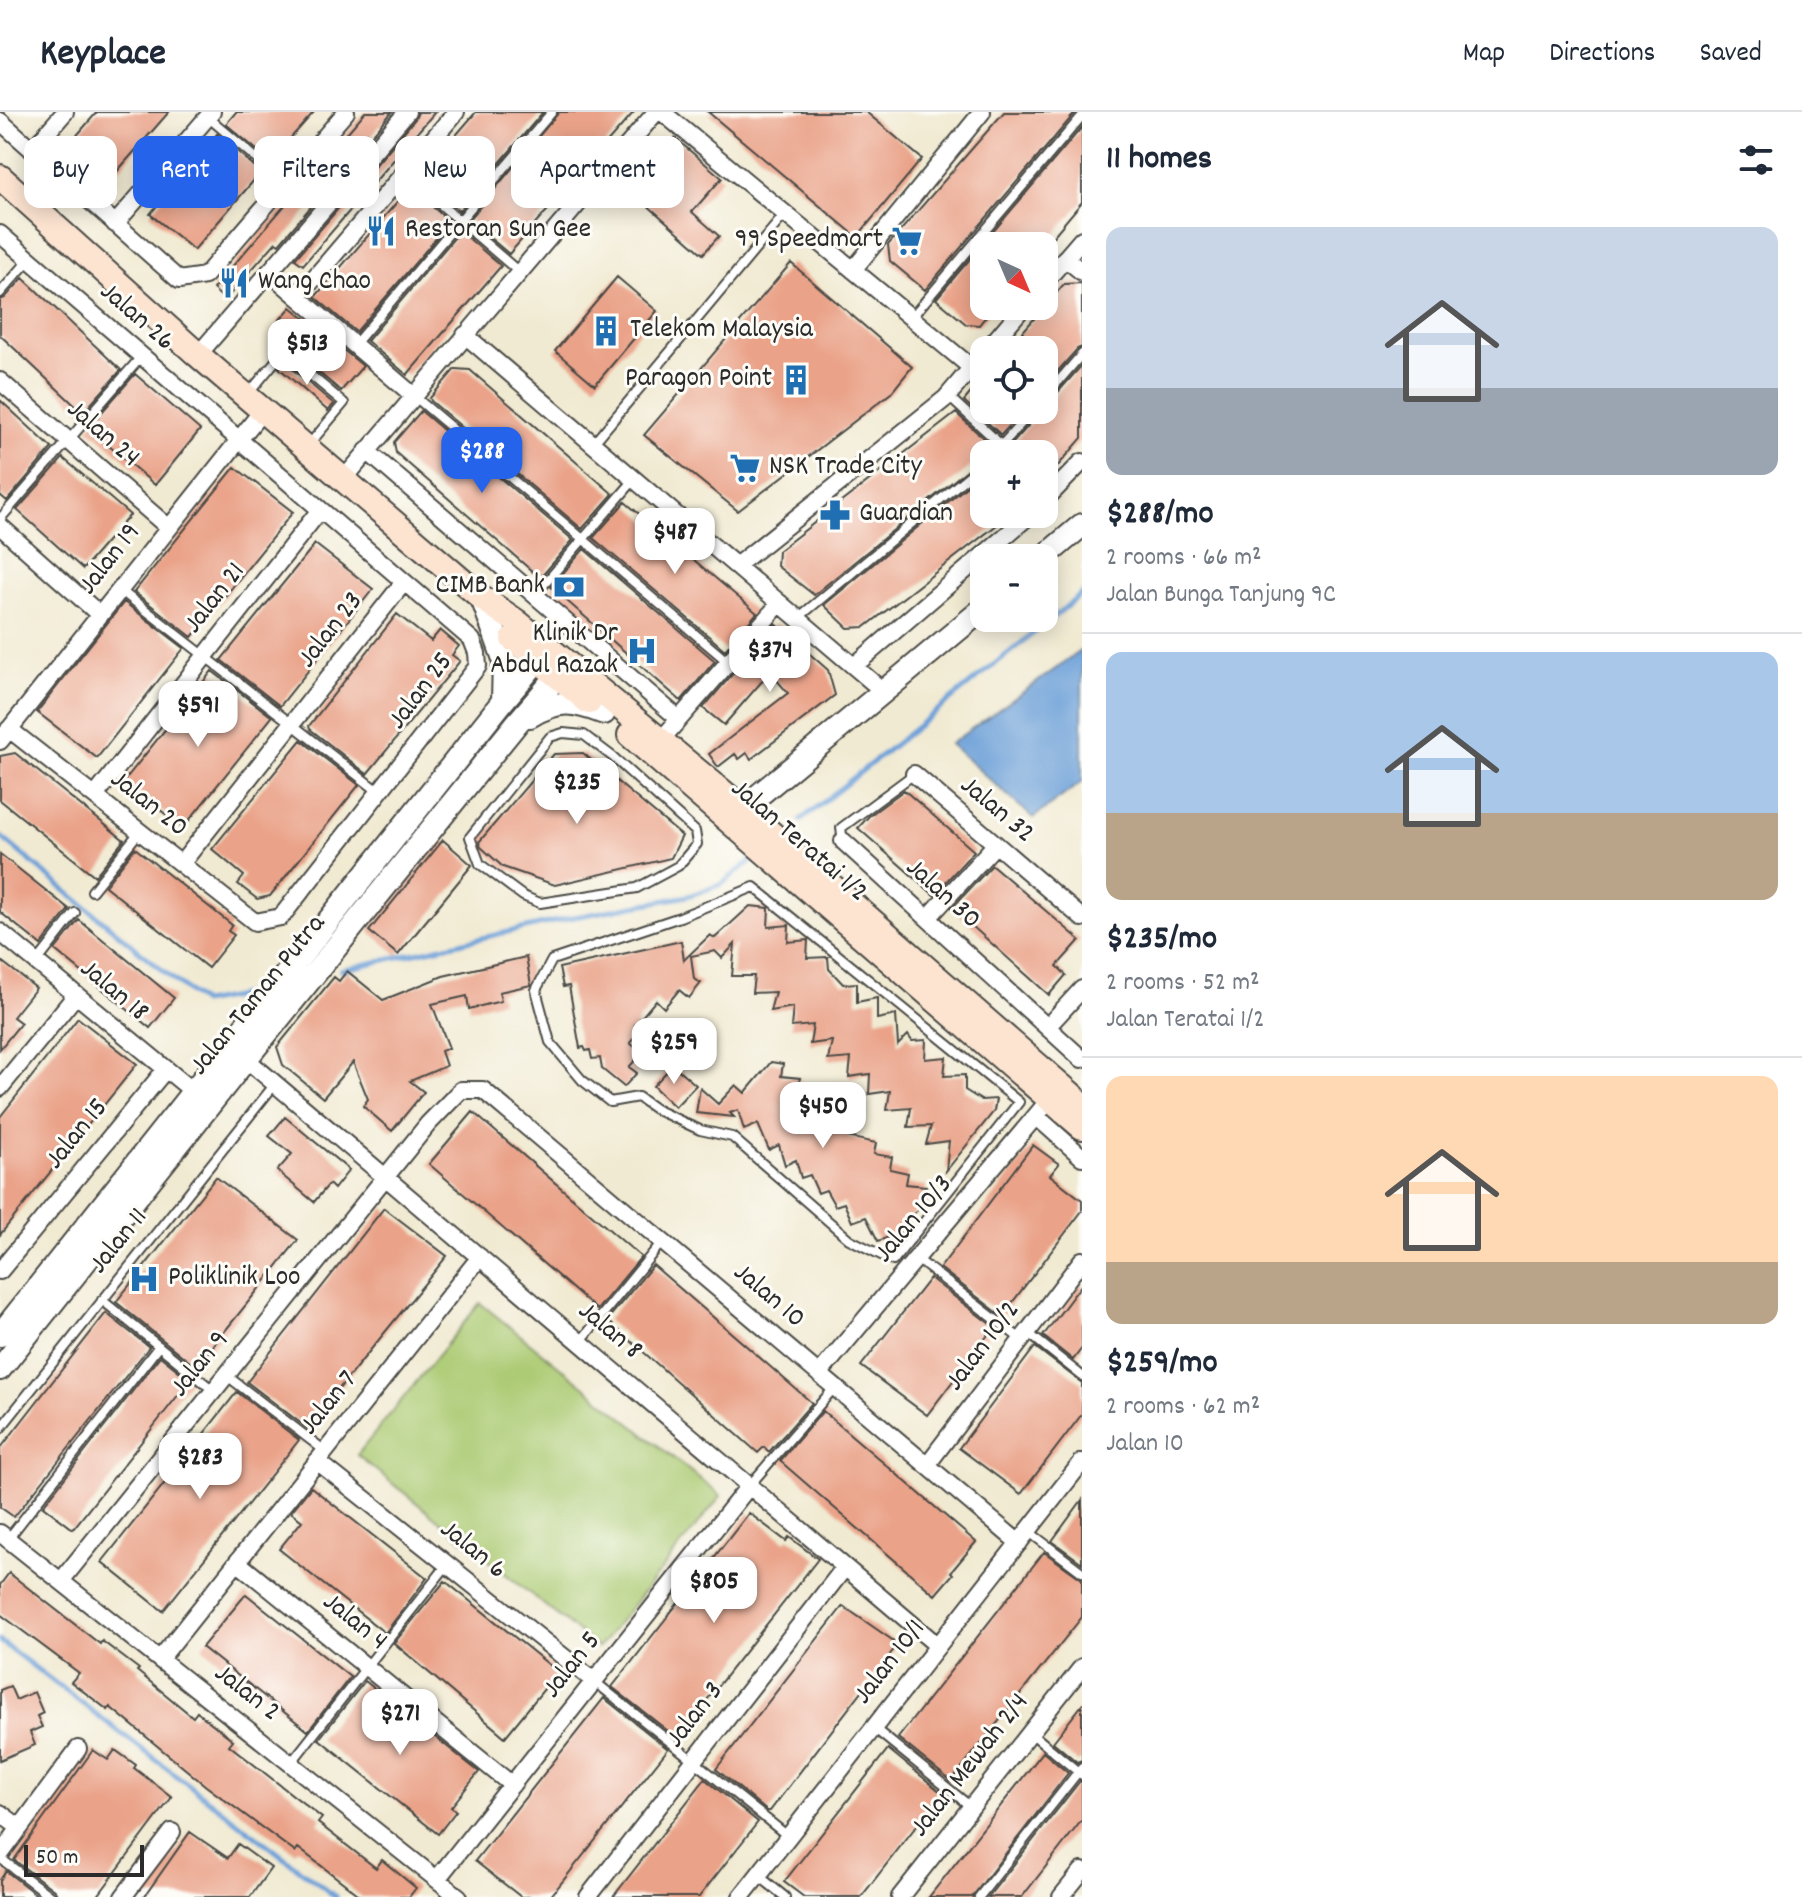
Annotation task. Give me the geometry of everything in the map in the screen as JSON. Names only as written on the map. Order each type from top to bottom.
[{"type":"main road","name":"Jalan Teratai 1/2","points":[[0,177],[198,355],[543,654],[661,740],[735,815],[1043,1107],[1082,1127]]},
{"type":"main road","name":"Jalan Teratai 1/2","points":[[563,670],[632,737],[735,815],[1082,1104]]},
{"type":"street","points":[[44,136],[65,112]]},
{"type":"street","points":[[325,136],[346,112]]},
{"type":"street","points":[[198,355],[407,112]]},
{"type":"street","points":[[436,136],[456,112]]},
{"type":"street","points":[[343,480],[659,112],[970,366]]},
{"type":"street","points":[[853,270],[982,112]]},
{"type":"street","points":[[115,224],[210,114]]},
{"type":"street","points":[[0,121],[24,143]]},
{"type":"street","points":[[298,297],[395,184]]},
{"type":"street","points":[[97,208],[179,280],[205,276],[263,208]]},
{"type":"street","name":"Jalan 26","points":[[0,234],[238,441]]},
{"type":"street","points":[[1058,266],[1082,239]]},
{"type":"street","points":[[1065,258],[1082,272]]},
{"type":"street","points":[[269,272],[414,396]]},
{"type":"street","points":[[999,336],[1012,320]]},
{"type":"street","points":[[465,335],[884,692]]},
{"type":"street","points":[[736,566],[948,396],[970,370]]},
{"type":"street","name":"Jalan 24","points":[[0,381],[169,528]]},
{"type":"street","name":"Jalan 19","points":[[5,735],[238,441],[254,404]]},
{"type":"street","name":"Jalan 25","points":[[238,441],[472,640],[478,666],[281,917],[255,922]]},
{"type":"street","points":[[367,451],[679,719]]},
{"type":"street","points":[[1058,483],[1082,462]]},
{"type":"street","name":"Jalan 21","points":[[95,796],[320,510]]},
{"type":"street","points":[[1058,545],[1082,525]]},
{"type":"street","points":[[0,526],[100,615]]},
{"type":"street","points":[[854,666],[1015,528]]},
{"type":"street","name":"Jalan 23","points":[[181,864],[404,582]]},
{"type":"street","points":[[482,598],[504,659],[503,701]]},
{"type":"street","points":[[661,740],[780,603]]},
{"type":"street","points":[[735,815],[970,620]]},
{"type":"street","name":"Jalan Taman Putra","points":[[0,1335],[543,654]]},
{"type":"street","name":"Jalan Taman Putra","points":[[0,1369],[246,1059],[563,670]]},
{"type":"street","points":[[517,723],[557,702],[586,706],[604,713]]},
{"type":"street","name":"Jalan 20","points":[[5,735],[95,796],[255,922]]},
{"type":"street","name":"Jalan 32","points":[[914,774],[1082,918]]},
{"type":"street","name":"Jalan 30","points":[[843,841],[1082,1059]]},
{"type":"street","points":[[928,918],[996,844]]},
{"type":"street","name":"Jalan 18","points":[[0,932],[194,1092]]},
{"type":"street","points":[[1048,1026],[1082,989]]},
{"type":"street","points":[[1,1084],[76,995]]},
{"type":"street","name":"Jalan 8","points":[[246,1059],[938,1646]]},
{"type":"street","name":"Jalan 15","points":[[0,1271],[166,1069]]},
{"type":"street","name":"Jalan 9","points":[[61,1581],[428,1124],[461,1090],[483,1090]]},
{"type":"street","name":"Jalan 10","points":[[483,1090],[927,1465],[1023,1537]]},
{"type":"street","points":[[1043,1107],[1082,1157]]},
{"type":"street","name":"Jalan 10/3","points":[[819,1374],[1043,1107]]},
{"type":"street","name":"Jalan 7","points":[[160,1659],[480,1257]]},
{"type":"street","name":"Jalan 10/2","points":[[927,1465],[1082,1260]]},
{"type":"street","name":"Jalan 6","points":[[321,1456],[447,1565],[594,1681]]},
{"type":"street","name":"Jalan 10/1","points":[[741,1897],[1082,1462]]},
{"type":"street","name":"Jalan 5","points":[[437,1879],[749,1486]]},
{"type":"street","name":"Jalan 2","points":[[4,1536],[459,1897]]},
{"type":"street","name":"Jalan 4","points":[[237,1562],[512,1785]]},
{"type":"street","name":"Jalan 3","points":[[588,1897],[845,1567]]},
{"type":"street","name":"Jalan Mewah 2/4","points":[[908,1894],[971,1807],[1082,1667]]},
{"type":"street","points":[[0,1857],[78,1749]]},
{"type":"street","points":[[0,1813],[20,1828]]},
{"type":"street","points":[[123,1897],[172,1832]]},
{"type":"street","points":[[1062,1897],[1082,1871]]},
{"type":"lane","points":[[354,345],[552,112]]},
{"type":"lane","points":[[210,114],[254,154]]},
{"type":"lane","points":[[911,318],[1082,116]]},
{"type":"lane","points":[[445,208],[519,272]]},
{"type":"lane","points":[[593,444],[785,213]]},
{"type":"lane","points":[[0,293],[29,260]]},
{"type":"lane","points":[[254,404],[283,352],[344,403],[306,448]]},
{"type":"lane","points":[[1058,382],[1082,354]]},
{"type":"lane","points":[[0,519],[141,357]]},
{"type":"lane","points":[[414,396],[728,662]]},
{"type":"lane","points":[[948,396],[996,440]]},
{"type":"lane","points":[[1007,440],[1021,424]]},
{"type":"lane","points":[[798,618],[970,475]]},
{"type":"lane","points":[[535,595],[634,479]]},
{"type":"lane","points":[[120,590],[379,792]]},
{"type":"lane","points":[[563,733],[584,735],[613,757],[695,831],[697,844],[678,866],[637,888],[540,903],[523,896],[480,864],[470,837],[550,737],[563,733]]},
{"type":"lane","points":[[613,757],[632,737]]},
{"type":"lane","name":"Jalan 30","points":[[843,841],[841,828],[914,774]]},
{"type":"lane","points":[[92,891],[140,831]]},
{"type":"lane","points":[[893,1261],[1019,1102],[754,887],[680,917],[552,960],[536,990],[550,1042],[582,1080],[610,1102],[638,1097],[655,1109],[700,1130],[732,1137],[849,1239],[893,1261],[914,1263],[1082,1376]]},
{"type":"lane","points":[[37,962],[75,913]]},
{"type":"lane","points":[[889,995],[907,975]]},
{"type":"lane","name":"Jalan 11","points":[[0,1429],[275,1083]]},
{"type":"lane","points":[[580,1342],[662,1242]]},
{"type":"lane","points":[[102,1300],[214,1391]]},
{"type":"lane","points":[[4,1536],[159,1346]]},
{"type":"lane","points":[[226,1375],[321,1456]]},
{"type":"lane","points":[[749,1486],[835,1387]]},
{"type":"lane","points":[[1023,1537],[1082,1572]]},
{"type":"lane","points":[[291,1763],[447,1565]]},
{"type":"lane","points":[[594,1681],[789,1837]]},
{"type":"lane","points":[[874,1728],[971,1807]]},
{"type":"lane","points":[[979,1897],[1081,1771],[1030,1733]]},
{"type":"lane","points":[[0,1857],[51,1897]]},
{"type":"lane","points":[[758,1875],[785,1897]]},
{"type":"green space","points":[[480,1303],[721,1496],[598,1648],[357,1455]]},
{"type":"water","points":[[1082,650],[1082,782],[1033,818],[950,744]]},
{"type":"building","points":[[97,112],[169,112],[148,136],[133,136],[133,153],[117,171],[117,136],[76,136]]},
{"type":"building","points":[[236,112],[314,112],[292,136],[254,136],[254,148],[226,124]]},
{"type":"building","points":[[365,112],[392,112],[371,136],[344,136]]},
{"type":"building","points":[[418,112],[435,112],[414,136],[400,136]]},
{"type":"building","points":[[476,112],[543,112],[523,136],[511,136],[511,150],[495,169],[495,136],[455,136]]},
{"type":"building","points":[[559,112],[634,112],[613,136],[539,136]]},
{"type":"building","points":[[708,112],[866,112],[922,159],[857,237]]},
{"type":"building","points":[[1004,112],[1076,112],[974,232],[970,232],[970,237],[925,290],[890,261],[888,245]]},
{"type":"building","points":[[1082,127],[1082,202],[1057,232],[993,232]]},
{"type":"building","points":[[395,142],[395,158],[379,177],[379,161]]},
{"type":"building","points":[[684,146],[722,178],[692,212],[719,236],[703,254],[651,208],[684,208]]},
{"type":"building","points":[[238,152],[254,166],[254,180],[238,199]]},
{"type":"building","points":[[511,170],[511,208],[549,208],[509,254],[469,220],[479,208],[495,208],[495,189]]},
{"type":"building","points":[[395,204],[395,208],[434,208],[450,222],[356,332],[315,297]]},
{"type":"building","points":[[155,208],[230,208],[194,250],[150,214]]},
{"type":"building","points":[[283,208],[310,208],[225,300],[213,289]]},
{"type":"building","points":[[339,208],[352,208],[303,265],[295,259]]},
{"type":"building","points":[[460,231],[501,266],[407,375],[367,341]]},
{"type":"building","points":[[970,259],[970,320],[983,320],[979,325],[966,324],[936,299]]},
{"type":"building","name":"Paragon Point","points":[[791,263],[912,367],[891,393],[738,511],[644,435]]},
{"type":"building","name":"Telekom Malaysia","points":[[617,277],[657,311],[595,385],[555,351]]},
{"type":"building","points":[[23,278],[121,370],[83,413],[0,335],[0,300]]},
{"type":"building","points":[[1082,283],[1082,347],[1058,371],[1058,336],[1019,336],[1033,320],[1058,320],[1058,291],[1064,284]]},
{"type":"building","points":[[291,307],[363,366],[341,391],[294,352],[301,343],[277,323]]},
{"type":"building","points":[[284,362],[334,404],[328,411],[279,368]]},
{"type":"building","points":[[1082,365],[1082,438],[1058,466],[1058,440],[1016,440],[1030,424],[1058,424],[1058,392]]},
{"type":"building","points":[[455,369],[470,370],[613,494],[582,529],[431,401],[430,398]]},
{"type":"building","points":[[135,374],[200,430],[155,485],[88,428]]},
{"type":"building","points":[[0,400],[52,448],[7,501],[0,495]]},
{"type":"building","points":[[421,411],[573,540],[540,578],[396,453],[394,442]]},
{"type":"building","points":[[956,413],[985,440],[970,440],[970,467],[814,595],[777,566],[778,551]]},
{"type":"building","points":[[989,424],[1011,424],[1001,435]]},
{"type":"building","points":[[63,458],[130,515],[83,569],[17,510]]},
{"type":"building","points":[[235,467],[293,512],[192,637],[134,592]]},
{"type":"building","points":[[970,484],[970,528],[993,528],[865,627],[848,628],[824,605]]},
{"type":"building","points":[[625,502],[757,613],[725,650],[593,538]]},
{"type":"building","points":[[315,544],[373,589],[280,706],[221,660]]},
{"type":"building","points":[[584,549],[715,661],[681,701],[551,587]]},
{"type":"building","points":[[124,602],[184,648],[97,758],[37,712]]},
{"type":"building","points":[[397,614],[431,641],[440,630],[459,646],[452,655],[460,661],[367,774],[309,726]]},
{"type":"building","points":[[776,624],[828,670],[835,695],[751,759],[747,753],[739,759],[735,754],[718,767],[709,754],[788,693],[770,672],[724,725],[703,708]]},
{"type":"building","points":[[212,671],[272,717],[183,828],[124,781]]},
{"type":"building","points":[[301,740],[359,785],[270,896],[257,899],[238,884],[244,876],[212,849]]},
{"type":"building","points":[[15,753],[124,840],[95,876],[0,800],[0,756]]},
{"type":"building","points":[[583,753],[682,836],[671,858],[555,885],[503,867],[479,842],[554,754]]},
{"type":"building","points":[[904,790],[974,851],[934,895],[858,828]]},
{"type":"building","points":[[443,840],[472,865],[398,955],[369,931]]},
{"type":"building","points":[[135,848],[232,925],[228,931],[234,935],[208,968],[105,886]]},
{"type":"building","points":[[0,854],[69,909],[41,945],[0,912]]},
{"type":"building","points":[[992,865],[1080,940],[1057,966],[1066,975],[1049,995],[952,908]]},
{"type":"building","points":[[750,906],[769,908],[768,927],[789,925],[788,942],[808,940],[807,958],[828,957],[829,969],[843,984],[857,983],[857,1002],[877,998],[877,1019],[896,1015],[898,1045],[908,1035],[912,1041],[926,1040],[925,1059],[946,1057],[944,1076],[965,1075],[965,1090],[981,1100],[996,1099],[994,1111],[946,1171],[949,1141],[926,1144],[931,1126],[908,1127],[911,1108],[887,1110],[890,1091],[869,1094],[870,1074],[849,1077],[851,1058],[828,1060],[832,1041],[810,1044],[813,1025],[791,1027],[793,1007],[770,1011],[775,992],[752,993],[754,976],[732,976],[735,944],[722,958],[715,951],[691,956],[694,979],[701,983],[689,998],[679,990],[664,1008],[656,1000],[635,1025],[641,1030],[630,1043],[642,1053],[629,1067],[637,1073],[624,1087],[602,1069],[600,1058],[592,1059],[590,1050],[580,1048],[569,986],[563,987],[559,968],[681,941],[684,960],[710,935],[715,938]]},
{"type":"building","points":[[79,920],[174,998],[150,1028],[55,950]]},
{"type":"building","points":[[526,957],[531,985],[499,992],[501,1001],[469,1009],[467,996],[432,1004],[449,1048],[441,1051],[446,1066],[410,1081],[424,1092],[392,1131],[363,1106],[368,1099],[353,1062],[323,1098],[283,1065],[277,1047],[334,977],[339,981],[347,971],[383,1000],[443,976]]},
{"type":"building","points":[[0,960],[36,988],[13,1017],[21,1023],[0,1049]]},
{"type":"building","points":[[78,1018],[137,1064],[0,1235],[0,1117]]},
{"type":"building","points":[[771,1062],[783,1064],[781,1076],[800,1078],[798,1088],[818,1092],[815,1104],[834,1107],[832,1119],[851,1121],[848,1137],[876,1143],[874,1154],[892,1157],[890,1169],[908,1173],[906,1184],[926,1186],[926,1201],[892,1241],[889,1237],[878,1241],[866,1217],[852,1222],[844,1203],[835,1206],[826,1190],[818,1193],[810,1175],[801,1178],[796,1160],[785,1165],[779,1145],[769,1150],[758,1124],[744,1130],[738,1110],[730,1113],[734,1117],[696,1113],[700,1088],[718,1104],[736,1085],[745,1093]]},
{"type":"building","points":[[673,1065],[696,1085],[675,1107],[653,1086]]},
{"type":"building","points":[[473,1112],[641,1257],[597,1310],[429,1164]]},
{"type":"building","points":[[285,1117],[349,1170],[334,1189],[329,1184],[314,1202],[277,1171],[292,1154],[269,1136]]},
{"type":"building","points":[[1033,1145],[1059,1164],[1050,1175],[1082,1200],[1082,1211],[1002,1316],[940,1268]]},
{"type":"building","points":[[216,1177],[298,1240],[196,1367],[116,1302]]},
{"type":"building","points":[[384,1208],[447,1256],[307,1428],[247,1382]]},
{"type":"building","points":[[653,1265],[812,1403],[769,1452],[764,1447],[758,1453],[607,1320]]},
{"type":"building","points":[[930,1278],[994,1327],[927,1415],[861,1366]]},
{"type":"building","points":[[1082,1284],[1082,1348],[1073,1360],[1043,1336]]},
{"type":"building","points":[[106,1313],[149,1347],[14,1517],[0,1507],[0,1449]]},
{"type":"building","points":[[1035,1347],[1082,1383],[1082,1414],[1021,1494],[959,1448]]},
{"type":"building","points":[[160,1356],[190,1380],[73,1529],[43,1506]]},
{"type":"building","points":[[237,1392],[299,1440],[163,1611],[102,1562]]},
{"type":"building","points":[[823,1411],[976,1542],[935,1595],[780,1461]]},
{"type":"building","points":[[311,1487],[427,1578],[385,1633],[279,1549],[302,1521],[291,1512]]},
{"type":"building","points":[[1082,1500],[1082,1563],[1052,1541]]},
{"type":"building","points":[[749,1513],[786,1541],[789,1537],[818,1559],[677,1738],[612,1687]]},
{"type":"building","points":[[1044,1552],[1082,1579],[1082,1617],[951,1781],[898,1738]]},
{"type":"building","points":[[9,1573],[100,1644],[102,1641],[139,1669],[137,1671],[193,1717],[197,1712],[233,1740],[229,1745],[322,1818],[318,1823],[376,1868],[382,1860],[416,1888],[409,1897],[362,1897],[298,1848],[295,1852],[206,1786],[110,1707],[108,1710],[71,1682],[79,1673],[0,1614],[0,1585]]},
{"type":"building","points":[[445,1581],[558,1672],[505,1737],[394,1643]]},
{"type":"building","points":[[246,1594],[350,1677],[308,1731],[202,1647]]},
{"type":"building","points":[[843,1606],[898,1644],[767,1811],[716,1769]]},
{"type":"building","points":[[365,1681],[479,1772],[451,1807],[456,1811],[438,1834],[319,1739]]},
{"type":"building","points":[[10,1686],[16,1700],[34,1692],[43,1713],[37,1716],[42,1727],[30,1732],[35,1745],[0,1760],[0,1690]]},
{"type":"building","points":[[604,1698],[668,1749],[550,1897],[521,1897],[475,1861]]},
{"type":"building","points":[[1082,1705],[1082,1760],[1077,1762],[1053,1742]]},
{"type":"building","points":[[888,1749],[942,1793],[861,1897],[804,1897],[784,1882]]},
{"type":"building","points":[[93,1750],[108,1760],[115,1750],[172,1797],[97,1897],[58,1897],[55,1891],[14,1860]]},
{"type":"building","points":[[1043,1752],[1068,1773],[972,1897],[929,1897]]},
{"type":"building","points":[[705,1779],[758,1822],[699,1897],[613,1897]]},
{"type":"building","points":[[1080,1781],[1082,1820],[1022,1897],[988,1897]]},
{"type":"building","points":[[190,1832],[228,1858],[238,1844],[271,1868],[250,1897],[144,1897]]},
{"type":"building","points":[[6,1871],[39,1897],[0,1897],[0,1880]]},
{"type":"waterway","points":[[801,820],[1082,594]]},
{"type":"waterway","points":[[0,836],[202,1003],[255,993]]},
{"type":"waterway","points":[[341,970],[574,917],[688,896],[722,884],[757,856]]},
{"type":"waterway","points":[[0,1641],[336,1897]]},
{"type":"place","name":"Restoran Sun Gee","points":[[381,231]]},
{"type":"place","name":"99 Speedmart","points":[[907,241]]},
{"type":"place","name":"Wang Chao","points":[[234,283]]},
{"type":"place","name":"Telekom Malaysia","points":[[606,331]]},
{"type":"place","name":"Paragon Point","points":[[796,380]]},
{"type":"place","name":"NSK Trade City","points":[[745,468]]},
{"type":"place","name":"Guardian","points":[[835,515]]},
{"type":"place","name":"CIMB Bank","points":[[569,587]]},
{"type":"place","name":"Klinik Dr Abdul Razak","points":[[642,651]]},
{"type":"place","name":"Poliklinik Loo","points":[[144,1279]]}]
